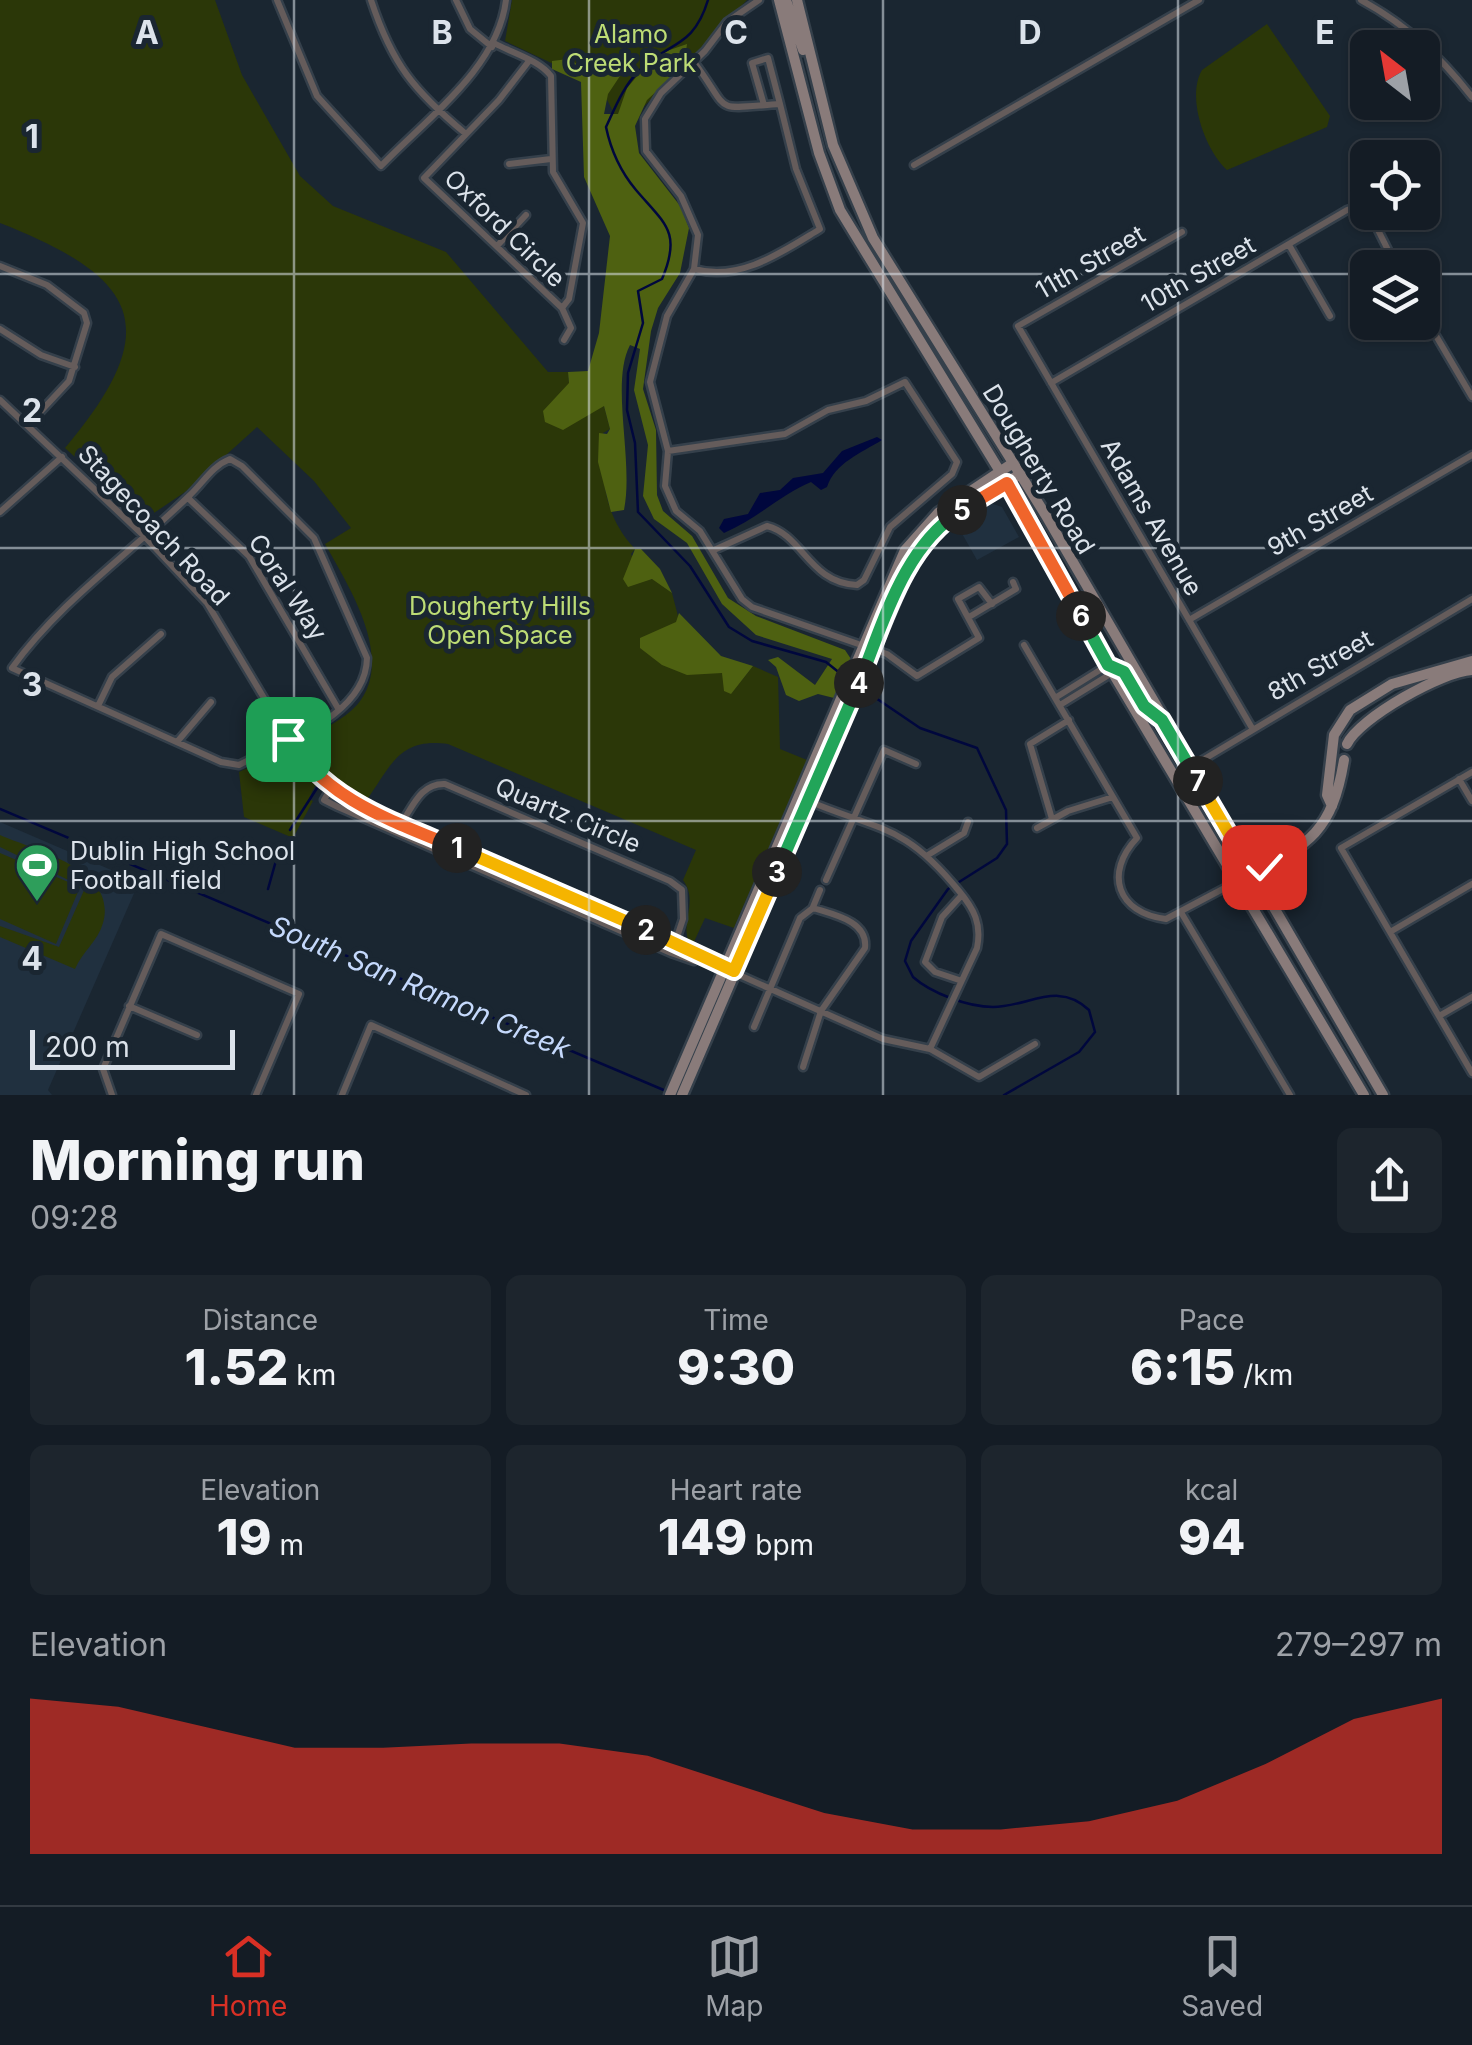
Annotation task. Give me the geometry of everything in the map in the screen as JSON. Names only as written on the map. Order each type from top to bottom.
[{"type":"main road","points":[[783,0],[812,63]]},
{"type":"main road","name":"Dougherty Road","points":[[783,0],[820,153],[840,210],[1007,483],[1110,669],[1364,1095]]},
{"type":"main road","name":"Dougherty Road","points":[[797,0],[833,145],[873,238],[1014,463],[1383,1095]]},
{"type":"main road","points":[[670,1095],[683,1080],[915,538],[938,512],[1014,463]]},
{"type":"main road","points":[[868,648],[913,559],[934,531],[1020,474]]},
{"type":"main road","points":[[1332,806],[1327,795],[1334,735],[1350,710],[1392,684],[1472,661]]},
{"type":"main road","points":[[1110,669],[1124,672],[1144,706],[1162,720]]},
{"type":"main road","points":[[1347,744],[1356,728],[1448,674],[1472,670]]},
{"type":"main road","points":[[1238,881],[1316,836],[1338,796],[1344,760]]},
{"type":"street","points":[[278,0],[317,96],[381,166],[493,45],[502,27],[506,0]]},
{"type":"street","points":[[370,0],[388,50],[436,109],[466,134]]},
{"type":"street","points":[[456,0],[470,28],[493,45],[529,61]]},
{"type":"street","points":[[759,0],[736,12],[694,62],[650,105],[644,131],[646,151],[693,218],[698,248],[694,270],[667,316],[650,382],[668,451],[664,470],[668,497],[714,550],[734,588],[752,607],[888,654],[917,676],[980,638],[958,599],[979,587],[992,604]]},
{"type":"street","points":[[914,165],[1198,0]]},
{"type":"street","points":[[1361,0],[1405,26],[1435,52],[1472,97]]},
{"type":"street","points":[[694,270],[720,274],[753,267],[820,229],[796,169],[768,58],[752,63],[764,105]]},
{"type":"street","name":"Oxford Circle","points":[[529,61],[552,76],[551,159],[557,182],[583,223],[569,298],[562,308],[424,178],[466,134],[529,61]]},
{"type":"street","points":[[694,62],[716,101],[726,108],[780,104]]},
{"type":"street","points":[[509,164],[551,159]]},
{"type":"street","name":"10th Street","points":[[1051,382],[1350,210]]},
{"type":"street","points":[[498,246],[526,215]]},
{"type":"street","name":"11th Street","points":[[1018,326],[1182,232]]},
{"type":"street","points":[[1288,245],[1330,316]]},
{"type":"street","points":[[0,266],[46,286],[84,313],[87,323],[64,390],[29,424]]},
{"type":"street","points":[[562,308],[571,328],[564,340]]},
{"type":"street","name":"Adams Avenue","points":[[1018,326],[1252,728]]},
{"type":"street","points":[[0,328],[42,355],[75,366]]},
{"type":"street","points":[[1438,340],[1472,397]]},
{"type":"street","points":[[668,451],[785,434],[828,410],[866,400],[904,382],[957,462],[952,474],[890,527],[864,580],[857,585],[817,571],[782,532],[768,526],[714,550]]},
{"type":"street","name":"Stagecoach Road","points":[[0,400],[143,535],[207,603],[288,739],[331,788],[421,837]]},
{"type":"street","name":"9th Street","points":[[1188,620],[1472,456]]},
{"type":"street","points":[[0,512],[62,457]]},
{"type":"street","points":[[230,460],[314,538],[367,658],[361,687],[339,710],[239,765],[221,762],[12,668],[37,633],[188,498],[220,463],[230,460]]},
{"type":"street","name":"Coral Way","points":[[188,498],[249,556],[339,710]]},
{"type":"street","points":[[969,617],[1016,590],[1014,582]]},
{"type":"street","name":"8th Street","points":[[1190,767],[1472,599]]},
{"type":"street","points":[[98,706],[112,677],[161,634]]},
{"type":"street","points":[[1024,645],[1137,838],[1120,856],[1118,869],[1126,897],[1145,915],[1166,919],[1182,914],[1238,881]]},
{"type":"street","points":[[1058,701],[1110,669]]},
{"type":"street","points":[[176,742],[211,702]]},
{"type":"street","points":[[1052,819],[1030,744],[1068,720]]},
{"type":"street","points":[[826,880],[884,750],[916,764]]},
{"type":"street","points":[[1472,772],[1341,848],[1472,1072]]},
{"type":"street","points":[[1459,779],[1472,802]]},
{"type":"street","name":"Quartz Circle","points":[[401,824],[421,792],[439,783],[616,857],[682,890],[683,919],[675,943]]},
{"type":"street","name":"Stagecoach Road","points":[[331,788],[324,800],[675,943],[882,1039],[930,1049],[980,1077],[1035,1044]]},
{"type":"street","points":[[1037,828],[1113,796]]},
{"type":"street","points":[[804,799],[909,839],[942,869],[973,906],[980,932],[930,1049]]},
{"type":"street","points":[[928,855],[964,834],[968,822]]},
{"type":"street","points":[[1390,932],[1472,884]]},
{"type":"street","points":[[754,1027],[800,918],[813,908],[820,890]]},
{"type":"street","points":[[959,982],[935,972],[926,962],[942,917],[962,894]]},
{"type":"street","name":"Stagecoach Road","points":[[586,908],[686,959],[694,961],[697,953]]},
{"type":"street","points":[[803,1067],[822,1011],[865,948],[866,936],[858,925],[813,908]]},
{"type":"street","points":[[1182,914],[1290,1095]]},
{"type":"street","points":[[112,1095],[104,1069],[161,934],[299,994],[256,1095]]},
{"type":"street","points":[[1439,1016],[1472,997]]},
{"type":"street","points":[[129,1006],[197,1035]]},
{"type":"street","points":[[342,1095],[371,1025],[526,1095]]},
{"type":"shaded area","points":[[877,437],[882,440],[842,465],[827,487],[821,490],[811,482],[724,533],[719,528],[724,519],[748,514],[760,493],[780,490],[793,478],[823,473],[842,451]]},
{"type":"shaded area","points":[[987,502],[1002,507],[1019,537],[977,560],[956,523]]},
{"type":"shaded area","points":[[0,822],[139,882],[48,1090],[52,1095],[0,1095]]},
{"type":"green space","name":"Dougherty Hills Open Space","points":[[0,0],[215,0],[242,75],[300,176],[333,206],[446,252],[548,372],[568,372],[569,383],[604,406],[610,429],[603,433],[607,496],[617,523],[635,549],[631,554],[643,580],[653,579],[672,593],[678,616],[741,681],[753,666],[778,677],[780,749],[807,760],[734,928],[705,918],[693,944],[689,942],[690,904],[683,880],[696,850],[448,744],[431,743],[407,750],[390,766],[366,801],[328,773],[307,742],[357,705],[368,687],[372,666],[365,623],[325,544],[351,528],[314,481],[257,427],[185,492],[148,517],[136,512],[65,448],[97,406],[117,370],[126,339],[123,311],[109,287],[83,264],[0,223]]},
{"type":"green space","name":"Alamo Creek Park","points":[[512,0],[747,0],[622,129],[600,86],[505,41]]},
{"type":"green space","points":[[1267,24],[1330,116],[1327,127],[1227,170],[1212,150],[1200,123],[1198,81],[1202,70]]},
{"type":"green space","points":[[687,44],[684,66],[647,100],[635,126],[639,153],[681,207],[689,228],[680,273],[658,308],[651,331],[643,389],[656,430],[657,495],[663,511],[692,536],[728,598],[756,616],[845,650],[851,659],[834,698],[818,694],[799,701],[786,695],[776,667],[768,660],[778,657],[815,685],[832,659],[756,635],[722,604],[687,543],[654,519],[643,496],[648,445],[634,390],[640,349],[630,345],[622,380],[624,510],[611,512],[598,462],[599,433],[607,434],[610,429],[604,406],[563,430],[545,422],[543,411],[569,383],[568,372],[588,371],[599,333],[610,236],[584,177],[581,82],[552,69],[552,61],[568,59],[594,73],[616,63],[626,67],[608,94],[604,114],[618,114],[627,88],[655,55]]},
{"type":"green space","points":[[635,549],[641,549],[660,569],[672,593],[652,579],[628,587],[623,579]]},
{"type":"green space","points":[[679,613],[721,656],[753,666],[731,694],[724,691],[722,673],[687,675],[662,665],[640,648],[640,638],[676,622]]},
{"type":"green space","points":[[283,751],[315,785],[309,799],[313,801],[293,838],[244,817],[239,772]]},
{"type":"green space","points":[[0,835],[71,865],[98,889],[104,904],[103,923],[75,969],[0,937],[0,926],[59,947],[85,888],[0,847]]},
{"type":"green space","name":"Dublin High School Football field","points":[[0,853],[80,887],[56,944],[0,919]]},
{"type":"waterway","points":[[708,0],[687,37],[649,62],[633,78],[606,127],[621,168],[662,221],[670,239],[662,279],[638,291],[643,323],[628,373],[627,410],[635,443],[638,512],[690,566],[729,627],[752,641],[826,662],[841,674]]},
{"type":"waterway","points":[[864,690],[920,728],[977,748],[1006,810],[1007,844],[997,858],[948,889],[911,941],[905,961],[913,977],[940,994],[972,1005],[1006,1006],[1054,996],[1077,1001],[1089,1010],[1095,1032],[1079,1052],[1004,1095]]},
{"type":"waterway","points":[[290,830],[317,788]]},
{"type":"waterway","name":"South San Ramon Creek","points":[[0,809],[666,1091]]},
{"type":"waterway","points":[[268,889],[277,857]]},
{"type":"place","name":"Dublin High School Football field","points":[[37,903]]},
{"type":"route","points":[[288,739],[308,767],[351,802],[734,971],[913,559],[934,531],[952,516],[1007,483],[1108,665],[1124,672],[1144,706],[1162,720],[1252,873],[1264,867]]}]
